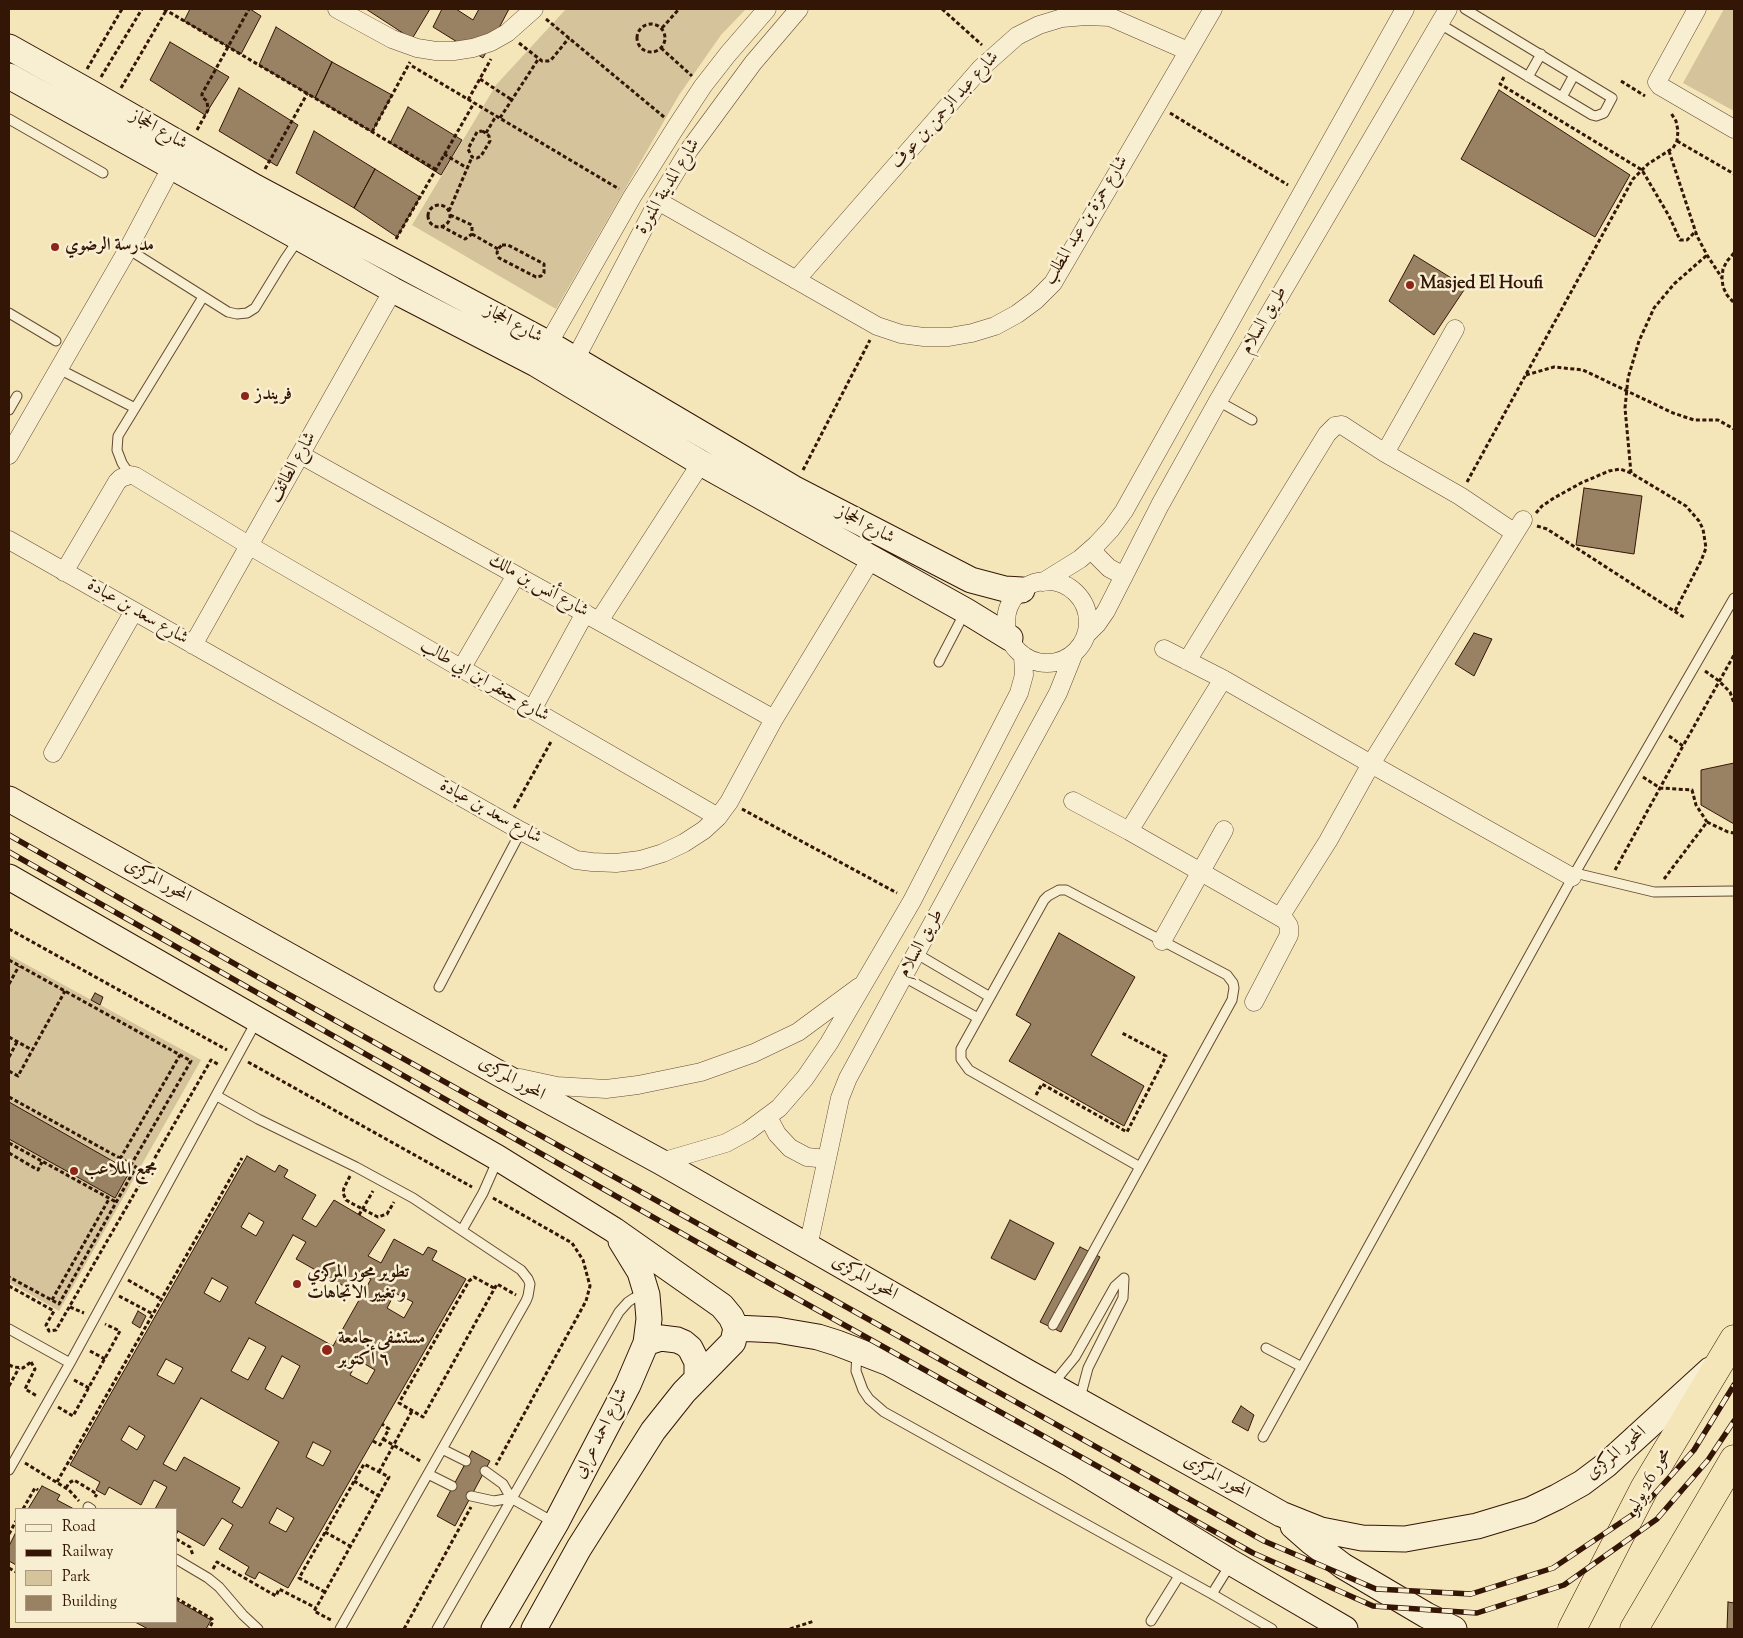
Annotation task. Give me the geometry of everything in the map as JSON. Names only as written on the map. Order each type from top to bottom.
[{"type":"highway","name":"محور 26 يوليو","points":[[1572,1629],[1645,1488],[1728,1349]]},
{"type":"highway","points":[[1634,1629],[1734,1459]]},
{"type":"main road","name":"شارع الحجاز","points":[[9,47],[93,94],[180,157],[300,238],[393,290],[543,354]]},
{"type":"main road","name":"شارع الحجاز","points":[[10,79],[180,157],[254,187],[386,258],[569,370],[701,463],[966,611],[1017,647]]},
{"type":"main road","name":"شارع الحجاز","points":[[569,370],[971,580],[1005,589],[1033,586]]},
{"type":"main road","name":"المحور المركزى","points":[[9,799],[20,812],[661,1162],[1051,1386],[1282,1514],[1301,1523],[1335,1534],[1384,1540],[1426,1536],[1477,1526],[1512,1516],[1557,1497],[1582,1483],[1629,1446],[1728,1349]]},
{"type":"main road","points":[[9,877],[498,1158],[614,1230],[722,1306],[731,1317],[736,1328],[797,1333],[837,1343],[889,1363],[1070,1464],[1232,1563],[1345,1629]]},
{"type":"main road","name":"شارع احمد عرابى","points":[[494,1629],[556,1524],[628,1385],[646,1343],[649,1319],[647,1295],[640,1272],[614,1230]]},
{"type":"main road","name":"شارع احمد عرابى","points":[[534,1629],[578,1548],[648,1439],[671,1407],[733,1342],[736,1328]]},
{"type":"main road","points":[[646,1343],[669,1338],[684,1343],[697,1362],[697,1378]]},
{"type":"main road","points":[[1282,1514],[1310,1541],[1343,1566],[1426,1615],[1454,1629]]},
{"type":"street","points":[[337,9],[387,36],[413,56],[436,51],[473,48],[490,42],[507,33],[534,9]]},
{"type":"street","name":"شارع المدينة المنورة","points":[[543,354],[632,197],[676,127],[703,86],[767,9]]},
{"type":"street","name":"شارع المدينة المنورة","points":[[569,370],[658,201],[689,150],[753,63],[799,9]]},
{"type":"street","points":[[1039,25],[1052,9]]},
{"type":"street","name":"شارع حمزة بن عبد المطلب","points":[[658,201],[877,326],[900,334],[924,338],[972,333],[995,326],[1036,300],[1053,283],[1212,9]]},
{"type":"street","name":"طريق السلام","points":[[1033,586],[1062,571],[1092,548],[1111,529],[1124,511],[1405,9]]},
{"type":"street","points":[[1696,9],[1657,82],[1660,86],[1734,129]]},
{"type":"street","name":"شارع عبد الرحمن بن عوف","points":[[796,280],[975,75],[1017,36],[1039,25],[1062,18],[1078,16],[1110,17],[1188,50]]},
{"type":"street","name":"طريق السلام","points":[[1086,636],[1106,611],[1160,505],[1218,401],[1444,16]]},
{"type":"street","points":[[9,455],[180,157]]},
{"type":"street","name":"شارع الطائف","points":[[193,645],[393,290]]},
{"type":"street","points":[[1385,453],[1455,329]]},
{"type":"street","points":[[1188,661],[1332,427],[1342,425],[1385,453],[1460,496],[1522,525],[1371,764],[1328,842],[1280,917]]},
{"type":"street","name":"شارع أنس بن مالك","points":[[301,455],[774,719]]},
{"type":"street","points":[[532,710],[592,617],[701,463]]},
{"type":"street","points":[[64,572],[117,482],[121,478],[130,475]]},
{"type":"street","name":"شارع جعفر ابن ابي طالب","points":[[130,475],[140,478],[250,546],[718,817]]},
{"type":"street","name":"شارع سعد بن عبادة","points":[[9,540],[576,860],[616,863],[640,860],[662,853],[684,843],[704,830],[718,817],[729,802],[774,719],[871,559]]},
{"type":"street","points":[[1092,548],[1108,568],[1124,576]]},
{"type":"street","points":[[461,669],[516,575]]},
{"type":"street","points":[[1055,582],[1066,586],[1082,602],[1087,612],[1086,636],[1074,653],[1065,659],[1054,663],[1033,660],[1017,647],[1007,628],[1008,612],[1015,598],[1033,586],[1055,582]]},
{"type":"street","points":[[53,753],[134,611]]},
{"type":"street","name":"طريق السلام","points":[[661,1162],[726,1143],[748,1131],[768,1117],[788,1099],[805,1078],[829,1043],[912,901],[1019,693],[1024,675],[1017,647]]},
{"type":"street","points":[[1164,649],[1223,679],[1371,764],[1574,875]]},
{"type":"street","name":"طريق السلام","points":[[808,1247],[840,1098],[854,1064],[904,977],[1058,693],[1074,653]]},
{"type":"street","points":[[1130,831],[1223,679]]},
{"type":"street","points":[[1073,801],[1130,831],[1285,920],[1289,926],[1289,935],[1254,1002]]},
{"type":"street","points":[[1162,940],[1224,830]]},
{"type":"street","points":[[500,1074],[557,1086],[606,1089],[638,1085],[701,1072],[754,1053],[798,1032],[865,983]]},
{"type":"street","points":[[768,1117],[777,1134],[790,1148],[807,1157],[827,1159]]},
{"type":"lane","points":[[1444,16],[1510,66],[1528,77],[1596,116],[1604,113],[1612,98],[1465,9]]},
{"type":"lane","points":[[1528,77],[1541,54]]},
{"type":"lane","points":[[1562,97],[1574,74]]},
{"type":"lane","points":[[9,119],[103,173]]},
{"type":"lane","points":[[128,249],[228,312],[237,314],[247,313],[255,308],[300,238]]},
{"type":"lane","points":[[130,475],[122,463],[118,450],[118,436],[203,297]]},
{"type":"lane","points":[[9,313],[56,341]]},
{"type":"lane","points":[[59,369],[135,408]]},
{"type":"lane","points":[[9,410],[17,396]]},
{"type":"lane","points":[[1218,401],[1252,420]]},
{"type":"lane","points":[[1263,1437],[1574,875],[1734,598]]},
{"type":"lane","points":[[939,662],[966,611]]},
{"type":"lane","points":[[439,987],[513,826]]},
{"type":"lane","points":[[1574,875],[1654,892],[1734,891]]},
{"type":"lane","points":[[1053,1325],[1140,1166],[1234,994],[1233,983],[1227,975],[1066,890],[1053,892],[1044,900],[961,1049],[960,1054],[963,1064],[969,1070],[1140,1166]]},
{"type":"lane","points":[[916,954],[990,997]]},
{"type":"lane","points":[[904,977],[978,1018]]},
{"type":"lane","points":[[9,1470],[110,1291],[257,1020]]},
{"type":"lane","points":[[217,1096],[263,1122],[391,1185],[462,1230],[525,1274],[530,1284],[526,1301],[341,1628]]},
{"type":"lane","points":[[462,1230],[483,1193],[498,1158]]},
{"type":"lane","points":[[1051,1386],[1060,1378],[1074,1357],[1115,1286],[1124,1278],[1123,1298],[1088,1368],[1080,1391],[1079,1401]]},
{"type":"lane","points":[[437,1629],[619,1312],[634,1298],[647,1295]]},
{"type":"lane","points":[[9,1329],[70,1363]]},
{"type":"lane","points":[[1266,1348],[1302,1367]]},
{"type":"lane","points":[[857,1350],[856,1360],[859,1381],[869,1399],[884,1412],[1272,1629]]},
{"type":"lane","points":[[442,1449],[466,1461]]},
{"type":"lane","points":[[430,1470],[452,1486]]},
{"type":"lane","points":[[485,1471],[503,1484],[511,1498],[556,1524]]},
{"type":"lane","points":[[474,1497],[494,1501],[511,1498]]},
{"type":"lane","points":[[178,1560],[220,1587],[243,1615],[258,1629]]},
{"type":"lane","points":[[1212,1594],[1232,1563]]},
{"type":"lane","points":[[1151,1622],[1178,1576]]},
{"type":"path","points":[[93,94],[122,9]]},
{"type":"path","points":[[93,94],[142,9]]},
{"type":"path","points":[[93,94],[166,9],[435,169]]},
{"type":"path","points":[[180,157],[208,110],[207,101],[202,97],[202,94],[249,9]]},
{"type":"path","points":[[534,9],[676,127]]},
{"type":"path","points":[[662,28],[679,9]]},
{"type":"path","points":[[942,9],[994,56]]},
{"type":"path","points":[[652,23],[662,28],[666,38],[656,51],[645,51],[637,42],[636,37],[641,27],[646,24],[652,23]]},
{"type":"path","points":[[468,100],[507,33],[542,61],[551,60],[569,38]]},
{"type":"path","points":[[660,48],[703,86]]},
{"type":"path","points":[[372,132],[413,56],[468,100],[632,197]]},
{"type":"path","points":[[486,132],[512,100],[539,58]]},
{"type":"path","points":[[1510,66],[1500,84],[1642,170],[1669,216],[1678,238],[1683,241],[1687,240],[1696,231]]},
{"type":"path","points":[[480,79],[512,100]]},
{"type":"path","points":[[1622,81],[1652,100]]},
{"type":"path","points":[[254,187],[307,94]]},
{"type":"path","points":[[386,258],[474,103]]},
{"type":"path","points":[[1156,105],[1301,193]]},
{"type":"path","points":[[1460,496],[1633,179],[1648,164],[1673,148],[1677,140],[1676,121],[1674,116],[1665,109]]},
{"type":"path","points":[[472,157],[468,149],[477,132],[486,132]]},
{"type":"path","points":[[472,157],[477,158],[481,156],[490,141],[486,132]]},
{"type":"path","points":[[1677,140],[1734,174]]},
{"type":"path","points":[[1669,151],[1696,231],[1707,255],[1722,278]]},
{"type":"path","points":[[444,154],[467,168]]},
{"type":"path","points":[[441,226],[448,222],[449,213],[472,157]]},
{"type":"path","points":[[438,205],[446,207],[449,213],[472,225],[472,234],[465,239],[441,226],[436,226],[428,217],[431,209],[438,205]]},
{"type":"path","points":[[472,234],[498,249]]},
{"type":"path","points":[[502,245],[508,245],[544,264],[544,273],[536,277],[514,266],[499,258],[497,254],[498,249],[502,245]]},
{"type":"path","points":[[1734,253],[1723,269],[1722,278],[1727,296],[1734,303]]},
{"type":"path","points":[[1631,473],[1625,408],[1628,378],[1639,341],[1654,308],[1674,284],[1707,255]]},
{"type":"path","points":[[793,488],[877,326]]},
{"type":"path","points":[[1526,375],[1554,368],[1583,370],[1673,414],[1694,420],[1718,420],[1734,429]]},
{"type":"path","points":[[1522,525],[1542,506],[1581,483],[1609,471],[1620,469],[1631,473],[1686,506],[1699,521],[1703,529],[1706,548],[1675,611]]},
{"type":"path","points":[[1522,525],[1547,529],[1685,618]]},
{"type":"path","points":[[1609,881],[1734,655]]},
{"type":"path","points":[[1695,665],[1719,680],[1730,692],[1734,703]]},
{"type":"path","points":[[513,826],[560,726]]},
{"type":"path","points":[[1659,728],[1683,746]]},
{"type":"path","points":[[1634,772],[1660,788],[1692,790],[1696,805],[1707,822],[1734,833]]},
{"type":"path","points":[[729,802],[912,901]]},
{"type":"path","points":[[1654,892],[1707,822]]},
{"type":"path","points":[[9,960],[191,1061],[131,1165]]},
{"type":"path","points":[[9,984],[19,966]]},
{"type":"path","points":[[9,1071],[18,1076],[65,991]]},
{"type":"path","points":[[1030,1104],[1042,1084],[1127,1132],[1166,1056],[1122,1033]]},
{"type":"path","points":[[9,1037],[33,1050]]},
{"type":"path","points":[[9,1057],[17,1042]]},
{"type":"path","points":[[120,1158],[180,1055]]},
{"type":"path","points":[[9,1286],[54,1311],[46,1325],[49,1331],[56,1330],[211,1060],[230,1071]]},
{"type":"path","points":[[9,1097],[136,1167],[59,1304],[9,1276]]},
{"type":"path","points":[[9,1143],[116,1202]]},
{"type":"path","points":[[15,1146],[10,1154],[38,1170],[42,1162]]},
{"type":"path","points":[[57,1482],[242,1158]]},
{"type":"path","points":[[344,1188],[343,1193],[346,1200],[378,1217],[387,1214]]},
{"type":"path","points":[[52,1300],[109,1199]]},
{"type":"path","points":[[359,1215],[367,1200]]},
{"type":"path","points":[[118,1275],[161,1299]]},
{"type":"path","points":[[494,1288],[474,1277],[469,1281],[399,1403],[422,1417],[497,1284],[526,1301]]},
{"type":"path","points":[[110,1291],[153,1314]]},
{"type":"path","points":[[9,1386],[19,1368]]},
{"type":"path","points":[[379,1472],[412,1411]]},
{"type":"path","points":[[373,1441],[380,1446],[389,1429],[382,1424]]},
{"type":"path","points":[[383,1439],[430,1470]]},
{"type":"path","points":[[16,1458],[66,1488],[80,1503],[90,1508],[96,1494],[74,1480],[66,1488]]},
{"type":"path","points":[[325,1592],[299,1578],[364,1464],[389,1477],[379,1496],[350,1546],[325,1592],[314,1611],[341,1628]]},
{"type":"path","points":[[354,1482],[379,1496]]},
{"type":"path","points":[[24,1508],[34,1494],[35,1488],[38,1490]]},
{"type":"path","points":[[404,1629],[474,1497]]},
{"type":"path","points":[[9,1534],[15,1523]]},
{"type":"path","points":[[325,1532],[350,1546]]},
{"type":"path","points":[[178,1540],[183,1543]]},
{"type":"path","points":[[208,1578],[217,1562],[276,1596],[279,1588],[316,1608]]},
{"type":"path","points":[[178,1599],[212,1619],[213,1622],[209,1629]]},
{"type":"path","points":[[790,1629],[814,1621]]},
{"type":"green space","points":[[566,9],[746,9],[721,35],[679,95],[556,309],[412,225],[496,85]]},
{"type":"green space","points":[[1724,9],[1734,9],[1734,111],[1683,83]]},
{"type":"green space","name":"مجمع الملاعب","points":[[9,955],[201,1060],[59,1311],[9,1282]]},
{"type":"building","points":[[190,9],[250,9],[261,16],[241,54],[184,21]]},
{"type":"building","points":[[366,9],[430,9],[412,39]]},
{"type":"building","points":[[442,9],[456,9],[473,20],[479,9],[509,9],[483,58],[433,27]]},
{"type":"building","points":[[276,27],[332,62],[315,98],[259,65]]},
{"type":"building","points":[[170,42],[229,77],[205,115],[150,80]]},
{"type":"building","points":[[332,62],[392,95],[372,132],[315,98]]},
{"type":"building","points":[[239,88],[298,125],[277,166],[219,131]]},
{"type":"building","points":[[1499,90],[1630,175],[1595,237],[1461,159]]},
{"type":"building","points":[[408,107],[462,140],[441,175],[390,143]]},
{"type":"building","points":[[314,131],[375,169],[354,208],[296,173]]},
{"type":"building","points":[[375,169],[420,197],[397,237],[354,208]]},
{"type":"building","points":[[1414,255],[1466,287],[1434,335],[1389,301]]},
{"type":"building","points":[[1584,488],[1642,496],[1634,554],[1576,545]]},
{"type":"building","points":[[1474,633],[1492,639],[1474,676],[1455,664]]},
{"type":"building","points":[[1734,763],[1734,824],[1701,805],[1701,770]]},
{"type":"building","points":[[1059,933],[1135,977],[1091,1055],[1144,1086],[1124,1126],[1009,1061],[1031,1024],[1016,1015]]},
{"type":"building","points":[[95,993],[103,997],[100,1005],[91,1000]]},
{"type":"building","points":[[9,1102],[130,1171],[115,1198],[9,1139]]},
{"type":"building","points":[[247,1156],[275,1172],[279,1165],[288,1170],[284,1177],[316,1195],[302,1219],[316,1227],[334,1200],[385,1230],[368,1256],[381,1263],[394,1239],[423,1255],[428,1247],[437,1251],[432,1260],[466,1279],[288,1588],[259,1572],[255,1579],[245,1574],[249,1567],[219,1549],[233,1525],[222,1518],[204,1546],[178,1531],[178,1508],[156,1508],[167,1487],[154,1480],[141,1505],[109,1487],[105,1495],[96,1490],[100,1482],[70,1465]],"holes":[[[249,1213],[264,1222],[256,1236],[241,1227]],[[293,1235],[306,1242],[296,1259],[349,1289],[358,1271],[371,1279],[333,1346],[255,1303]],[[212,1278],[228,1287],[220,1302],[204,1293]],[[395,1293],[413,1302],[404,1318],[387,1308]],[[249,1338],[266,1347],[248,1380],[231,1371]],[[282,1356],[300,1366],[283,1399],[265,1389]],[[166,1359],[183,1368],[174,1384],[157,1375]],[[358,1360],[375,1370],[367,1384],[350,1375]],[[201,1398],[279,1442],[242,1508],[232,1502],[240,1488],[184,1457],[176,1471],[163,1464]],[[129,1426],[145,1436],[137,1450],[121,1440]],[[313,1442],[331,1451],[323,1466],[306,1457]],[[277,1508],[294,1518],[286,1532],[269,1523]]]},
{"type":"building","points":[[1010,1220],[1054,1243],[1035,1280],[991,1258]]},
{"type":"building","points":[[1080,1247],[1100,1257],[1061,1332],[1040,1322]]},
{"type":"building","points":[[138,1311],[146,1316],[140,1328],[132,1323]]},
{"type":"building","points":[[1241,1406],[1254,1415],[1248,1431],[1232,1422]]},
{"type":"building","points":[[472,1451],[490,1461],[455,1526],[437,1516]]},
{"type":"building","points":[[42,1486],[60,1495],[57,1500],[72,1508],[29,1508]]},
{"type":"building","points":[[15,1534],[15,1564],[9,1561],[9,1546]]},
{"type":"building","points":[[178,1601],[211,1620],[206,1629],[148,1629],[137,1623],[178,1623]]},
{"type":"building","points":[[1728,1602],[1734,1603],[1734,1629],[1727,1629]]},
{"type":"railway","points":[[9,835],[263,980],[1264,1541],[1376,1589],[1471,1594],[1553,1568],[1641,1509],[1694,1450],[1734,1385]]},
{"type":"railway","points":[[9,852],[778,1288],[1253,1553],[1373,1606],[1477,1613],[1564,1585],[1657,1519],[1708,1460],[1734,1421]]},
{"type":"place","name":"مدرسة الرضوي","points":[[55,247]]},
{"type":"place","name":"Masjed El Houfi","points":[[1410,285]]},
{"type":"place","name":"فريندز","points":[[245,396]]},
{"type":"place","name":"مجمع الملاعب","points":[[74,1171]]},
{"type":"place","name":"تطوير محور المركزي و تغيير الاتجاهات","points":[[297,1284]]},
{"type":"place","name":"مستشفى جامعة ٦ أكتوبر","points":[[327,1350]]}]
